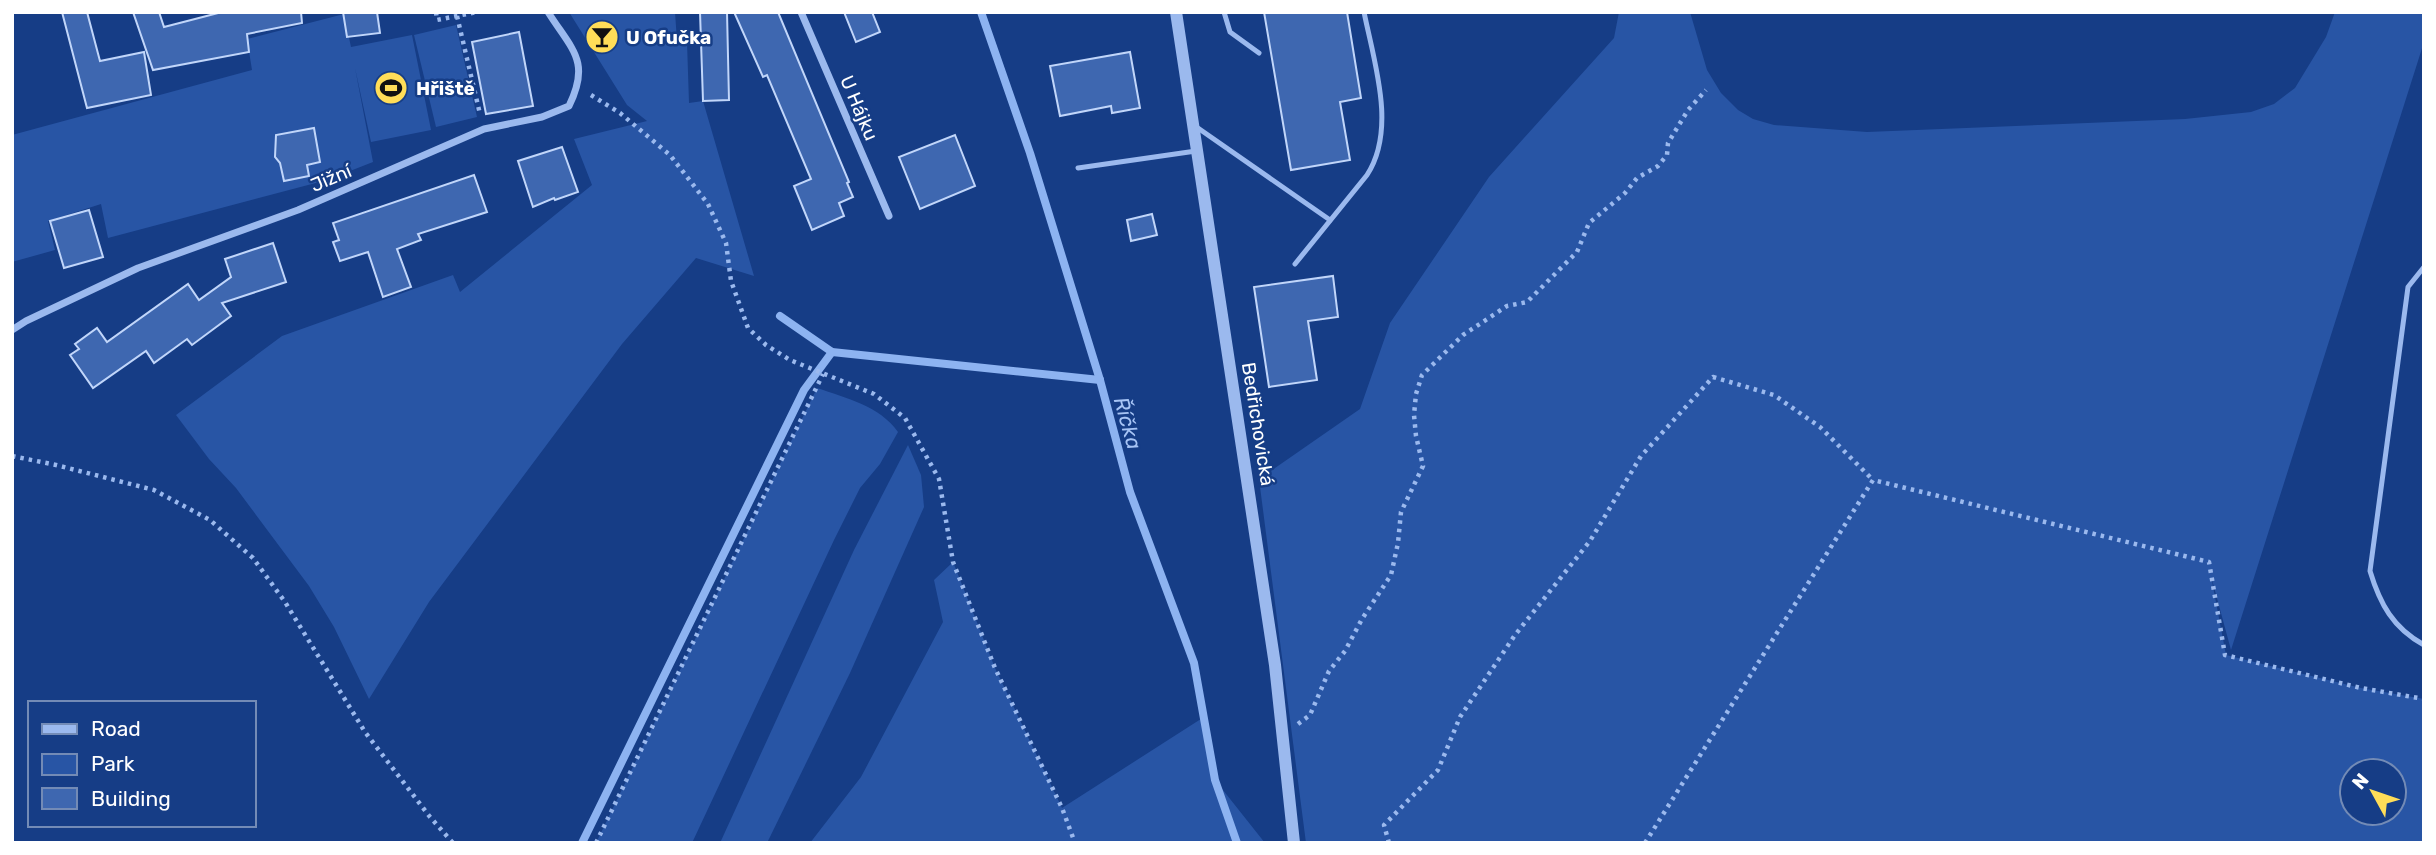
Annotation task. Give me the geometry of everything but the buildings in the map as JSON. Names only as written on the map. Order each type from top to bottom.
[{"type":"street","points":[[548,12],[579,61],[579,87]]},
{"type":"street","name":"U Hájku","points":[[801,12],[889,216]]},
{"type":"street","name":"Bedřichovická","points":[[1176,12],[1275,665],[1294,843]]},
{"type":"street","name":"Jižní","points":[[12,330],[138,268],[298,209],[484,130],[542,117],[569,106],[579,87]]},
{"type":"lane","points":[[1224,12],[1230,32],[1259,53]]},
{"type":"lane","points":[[1295,264],[1371,169],[1383,118],[1364,12]]},
{"type":"lane","points":[[1193,124],[1331,220]]},
{"type":"lane","points":[[1078,168],[1197,151]]},
{"type":"lane","points":[[2424,267],[2408,287],[2370,571],[2377,596],[2391,618],[2406,636],[2424,645]]},
{"type":"path","points":[[436,12],[437,20],[477,12]]},
{"type":"path","points":[[457,16],[484,130]]},
{"type":"path","points":[[579,87],[620,113],[670,155],[708,204],[726,243],[731,281],[748,328],[766,345],[790,360],[874,394],[905,418],[939,479],[953,562],[995,668],[1062,808],[1075,843]]},
{"type":"path","points":[[1296,725],[1310,715],[1329,671],[1346,651],[1362,619],[1391,575],[1401,512],[1423,467],[1414,415],[1416,394],[1422,375],[1463,335],[1507,306],[1527,302],[1577,252],[1590,223],[1625,193],[1637,178],[1658,166],[1667,155],[1668,143],[1688,110],[1706,90]]},
{"type":"path","points":[[596,843],[823,374]]},
{"type":"path","points":[[1389,843],[1384,825],[1438,769],[1460,718],[1515,635],[1590,541],[1641,456],[1713,377],[1774,395],[1820,427],[1873,480],[2208,562],[2225,655],[2361,688],[2424,699]]},
{"type":"path","points":[[12,456],[155,490],[210,520],[253,558],[285,602],[365,732],[453,843]]},
{"type":"path","points":[[1645,843],[1873,480]]},
{"type":"green space","points":[[569,12],[675,12],[677,41],[687,42],[689,103],[703,101],[754,276],[696,258],[622,344],[429,602],[369,699],[334,627],[309,586],[236,488],[209,459],[176,415],[282,336],[453,275],[460,292],[592,185],[574,139],[647,121],[627,105]]},
{"type":"green space","points":[[1619,12],[1690,12],[1707,70],[1721,93],[1738,110],[1753,119],[1774,125],[1867,132],[2185,119],[2251,112],[2274,104],[2295,88],[2326,37],[2335,12],[2424,12],[2424,42],[2231,650],[2211,576],[2226,655],[2361,688],[2424,699],[2424,843],[1306,843],[1259,479],[1360,409],[1390,323],[1489,177],[1614,38]]},
{"type":"green space","points":[[344,14],[351,47],[412,35],[431,130],[371,142],[355,68],[373,162],[327,180],[108,238],[101,204],[48,221],[55,250],[12,262],[12,135],[252,70],[247,39]]},
{"type":"green space","points":[[456,25],[477,117],[436,127],[414,35]]},
{"type":"green space","points":[[817,388],[872,409],[891,423],[898,432],[880,464],[860,488],[692,843],[596,843]]},
{"type":"green space","points":[[908,445],[921,475],[924,507],[850,673],[767,843],[720,843],[854,550]]},
{"type":"green space","points":[[953,562],[995,668],[1062,808],[1204,717],[1215,780],[1265,843],[810,843],[861,777],[943,622],[934,580]]},
{"type":"waterway","name":"Říčka","points":[[981,12],[1030,153],[1100,380],[1130,492],[1194,663],[1215,780],[1237,843]]},
{"type":"waterway","points":[[780,316],[832,352],[1100,380]]},
{"type":"waterway","points":[[582,843],[804,390],[832,352]]},
{"type":"place","name":"U Ofučka","points":[[602,37]]},
{"type":"place","name":"Hřiště","points":[[391,88]]}]
